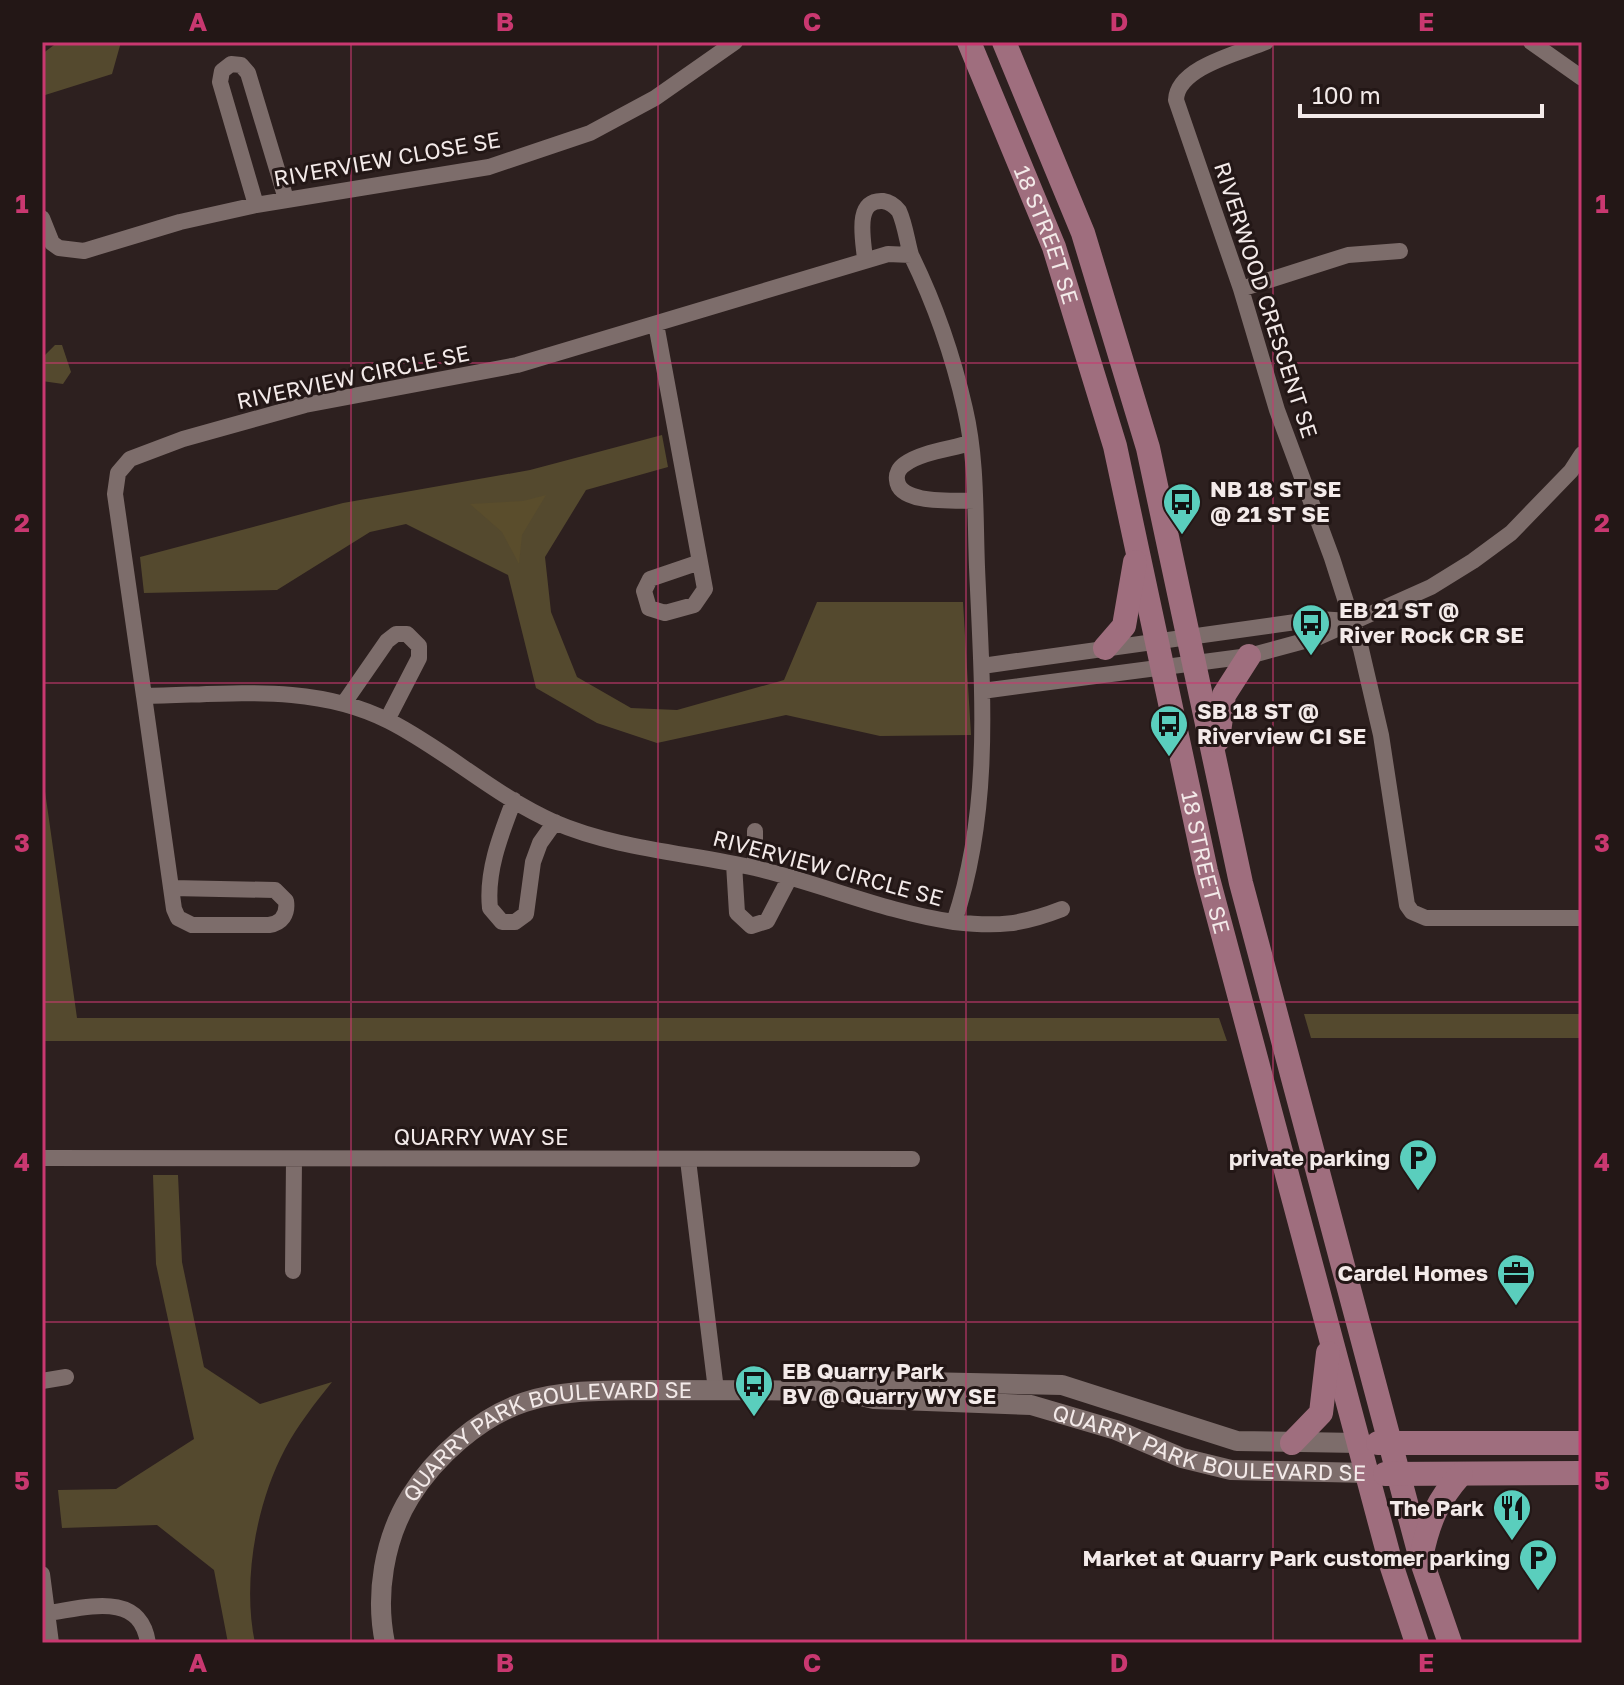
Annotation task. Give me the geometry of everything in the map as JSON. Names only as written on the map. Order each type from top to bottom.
[{"type":"main road","name":"18 STREET SE","points":[[969,42],[1054,247],[1115,446],[1206,871],[1238,999],[1391,1564],[1417,1643]]},
{"type":"main road","name":"18 STREET SE","points":[[1004,42],[1056,160],[1110,316],[1148,448],[1244,898],[1421,1559],[1450,1643]]},
{"type":"main road","points":[[1105,648],[1124,626],[1129,610],[1136,539]]},
{"type":"main road","points":[[1216,766],[1224,695],[1249,656]]},
{"type":"main road","points":[[1292,1443],[1321,1413],[1329,1327]]},
{"type":"main road","name":"QUARRY PARK BOULEVARD SE","points":[[1359,1443],[1582,1443]]},
{"type":"main road","name":"QUARRY PARK BOULEVARD SE","points":[[1367,1473],[1582,1473]]},
{"type":"main road","points":[[1421,1559],[1429,1519],[1440,1498],[1461,1474]]},
{"type":"street","name":"RIVERVIEW CLOSE SE","points":[[42,218],[52,243],[77,252],[256,205],[442,176],[519,159],[590,133],[655,98],[735,42]]},
{"type":"street","name":"RIVERWOOD CRESCENT SE","points":[[1266,42],[1186,76],[1176,94],[1241,289],[1277,410],[1352,621],[1379,724],[1405,896],[1412,912],[1426,918],[1582,918]]},
{"type":"street","points":[[1531,42],[1582,78]]},
{"type":"street","points":[[256,205],[220,82],[222,71],[231,64],[241,65],[248,73],[286,199]]},
{"type":"street","points":[[865,260],[863,215],[869,206],[880,201],[892,204],[900,213],[911,255]]},
{"type":"street","points":[[1241,289],[1348,255],[1400,251]]},
{"type":"street","name":"RIVERVIEW CIRCLE SE","points":[[888,254],[911,255],[941,324],[966,412],[975,501],[982,666],[981,804],[965,888],[954,922],[869,904],[755,868],[635,845],[555,822],[514,800],[387,720],[344,703],[268,692],[144,696],[115,494],[118,473],[130,459],[183,439],[305,405],[517,365],[865,260],[888,254]]},
{"type":"street","points":[[656,324],[700,562]]},
{"type":"street","points":[[970,443],[909,461],[900,468],[897,479],[901,491],[910,498],[975,501]]},
{"type":"street","points":[[982,691],[1249,656],[1306,642],[1431,587],[1498,543],[1560,482],[1582,454]]},
{"type":"street","points":[[982,666],[1317,619],[1352,621]]},
{"type":"street","points":[[344,703],[387,641],[396,634],[407,634],[419,646],[419,658],[387,720]]},
{"type":"street","points":[[144,696],[172,888],[178,918],[186,924],[269,925],[280,922],[286,912],[286,901],[275,890],[172,888]]},
{"type":"street","points":[[514,800],[499,838],[490,886],[490,908],[502,922],[515,922],[526,914],[533,862],[555,822]]},
{"type":"street","points":[[755,831],[755,868]]},
{"type":"street","points":[[734,864],[737,913],[751,926],[767,921],[790,877]]},
{"type":"street","points":[[954,922],[990,926],[1019,924],[1062,909]]},
{"type":"street","name":"QUARRY WAY SE","points":[[42,1158],[912,1159]]},
{"type":"street","points":[[293,1271],[294,1159]]},
{"type":"street","points":[[688,1160],[716,1390]]},
{"type":"street","points":[[42,1381],[66,1377]]},
{"type":"street","name":"QUARRY PARK BOULEVARD SE","points":[[839,1391],[874,1381],[1062,1385],[1237,1441],[1359,1443]]},
{"type":"street","name":"QUARRY PARK BOULEVARD SE","points":[[385,1643],[381,1588],[401,1511],[441,1456],[482,1424],[524,1402],[572,1392],[839,1391],[874,1399],[1031,1405],[1126,1433],[1182,1458],[1231,1470],[1367,1473]]},
{"type":"street","points":[[42,1574],[51,1643]]},
{"type":"street","points":[[47,1613],[119,1605],[135,1614],[142,1623],[148,1643]]},
{"type":"shaded area","points":[[58,42],[121,42],[112,74],[42,96],[42,54]]},
{"type":"shaded area","points":[[55,345],[62,345],[71,372],[63,384],[42,381],[42,358]]},
{"type":"shaded area","points":[[662,435],[668,467],[586,490],[545,557],[551,612],[577,677],[631,708],[677,710],[784,680],[817,602],[963,602],[971,735],[880,736],[786,715],[657,743],[597,723],[536,688],[508,575],[406,524],[370,532],[277,590],[144,593],[140,557],[343,503],[530,470]]},
{"type":"shaded area","points":[[546,495],[522,535],[519,564],[502,532],[470,504],[523,501]]},
{"type":"shaded area","points":[[42,770],[77,1018],[1219,1018],[1227,1041],[42,1041]]},
{"type":"shaded area","points":[[1304,1014],[1582,1014],[1582,1038],[1311,1038]]},
{"type":"shaded area","points":[[153,1175],[178,1175],[182,1262],[204,1367],[260,1404],[332,1382],[290,1440],[266,1494],[251,1569],[251,1619],[255,1643],[228,1643],[214,1570],[157,1525],[62,1528],[58,1490],[116,1489],[194,1439],[156,1264]]},
{"type":"place","name":"NB 18 ST SE @ 21 ST SE","points":[[1182,536]]},
{"type":"place","name":"EB 21 ST @ River Rock CR SE","points":[[1311,657]]},
{"type":"place","name":"SB 18 ST @ Riverview CI SE","points":[[1169,758]]},
{"type":"place","name":"private parking","points":[[1418,1192]]},
{"type":"place","name":"Cardel Homes","points":[[1516,1307]]},
{"type":"place","name":"EB Quarry Park BV @ Quarry WY SE","points":[[754,1418]]},
{"type":"place","name":"The Park","points":[[1512,1542]]},
{"type":"place","name":"Market at Quarry Park customer parking","points":[[1538,1592]]}]
